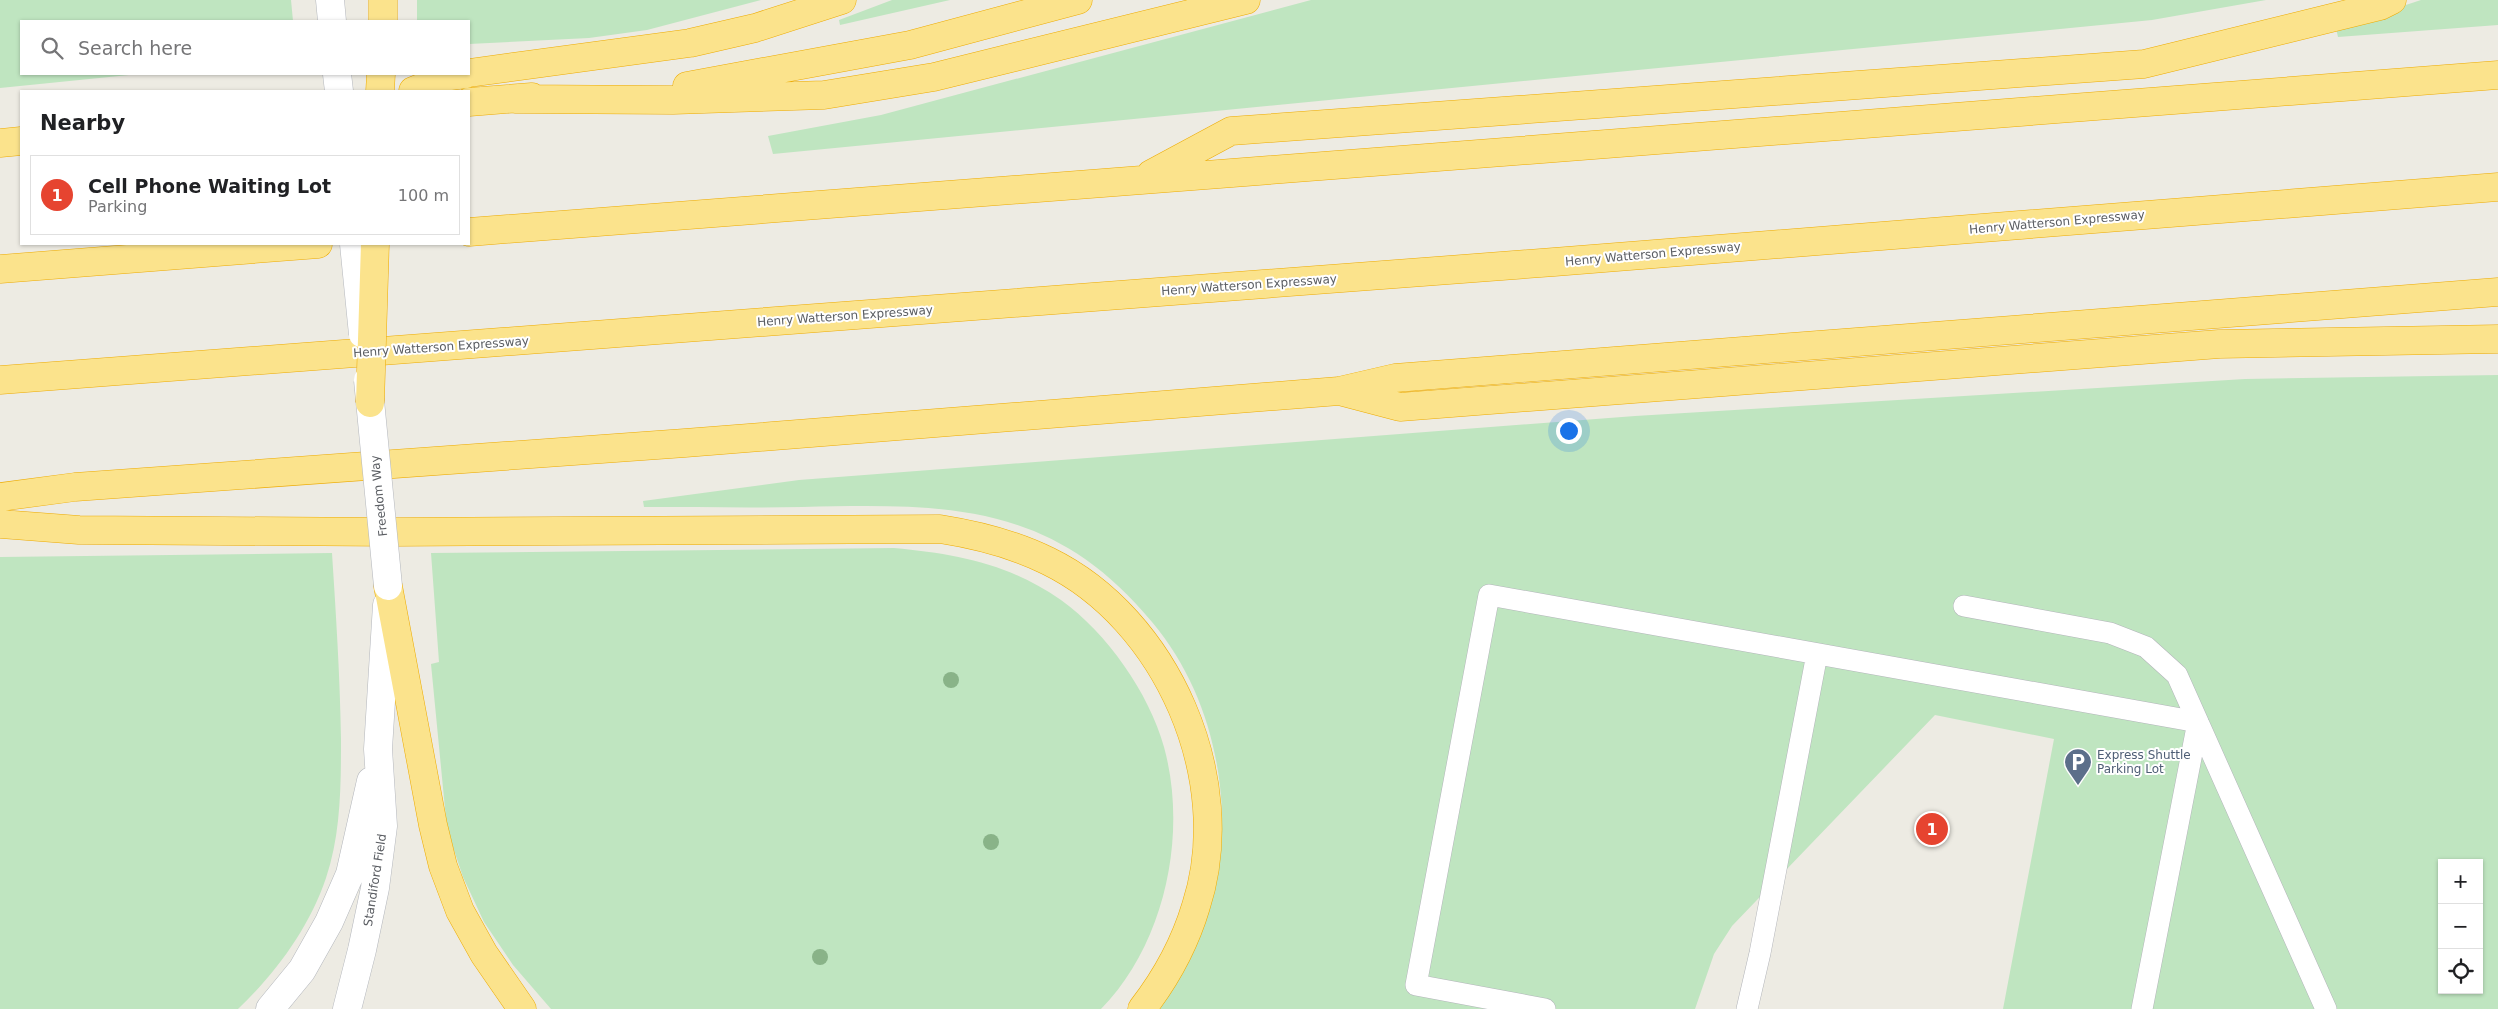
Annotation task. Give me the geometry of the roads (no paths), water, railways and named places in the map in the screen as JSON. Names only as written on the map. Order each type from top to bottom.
[{"type":"highway","points":[[383,0],[383,20]]},
{"type":"highway","points":[[470,74],[690,43],[755,28],[842,0]]},
{"type":"highway","points":[[470,102],[686,86],[910,45],[1078,0]]},
{"type":"highway","points":[[515,98],[673,100],[824,96],[934,76],[1246,0]]},
{"type":"highway","points":[[1143,179],[1231,131],[2144,64],[2380,6],[2392,0]]},
{"type":"highway","points":[[380,90],[381,75]]},
{"type":"highway","points":[[416,90],[450,76],[458,75]]},
{"type":"highway","points":[[470,232],[2498,76]]},
{"type":"highway","points":[[0,143],[20,142]]},
{"type":"highway","name":"Henry Watterson Expressway","points":[[0,380],[1554,262],[2498,187]]},
{"type":"highway","points":[[0,269],[305,245]]},
{"type":"highway","points":[[370,403],[375,245]]},
{"type":"highway","points":[[0,497],[74,487],[685,443],[1339,391],[1405,377],[2498,292]]},
{"type":"highway","points":[[1339,391],[1400,406],[2219,344],[2498,339]]},
{"type":"highway","points":[[0,524],[79,530],[176,531],[940,529],[976,535],[1012,546],[1049,562],[1084,583],[1117,611],[1146,644],[1168,679],[1188,720],[1199,757],[1206,800],[1207,842],[1197,905],[1183,942],[1156,990],[1142,1009]]},
{"type":"highway","points":[[388,586],[433,825],[443,866],[460,911],[484,954],[522,1009]]},
{"type":"main road","points":[[330,0],[332,20]]},
{"type":"main road","points":[[337,75],[339,90]]},
{"type":"main road","name":"Freedom Way","points":[[354,245],[388,586],[378,749]]},
{"type":"main road","points":[[270,1009],[302,970],[329,922],[350,874],[378,749]]},
{"type":"main road","name":"Standiford Field","points":[[346,1009],[372,906],[383,826],[378,749]]},
{"type":"lane","points":[[1545,1009],[1416,985],[1489,595],[2198,722]]},
{"type":"lane","points":[[1964,606],[2110,633],[2146,647],[2177,675],[2326,1009]]},
{"type":"lane","points":[[1746,1009],[1760,953],[1817,654]]},
{"type":"lane","points":[[2142,1009],[2198,722]]},
{"type":"place","name":"Express Shuttle Parking Lot","points":[[2078,786]]},
{"type":"place","name":"Cell Phone Waiting Lot","points":[[1932,829]]}]
